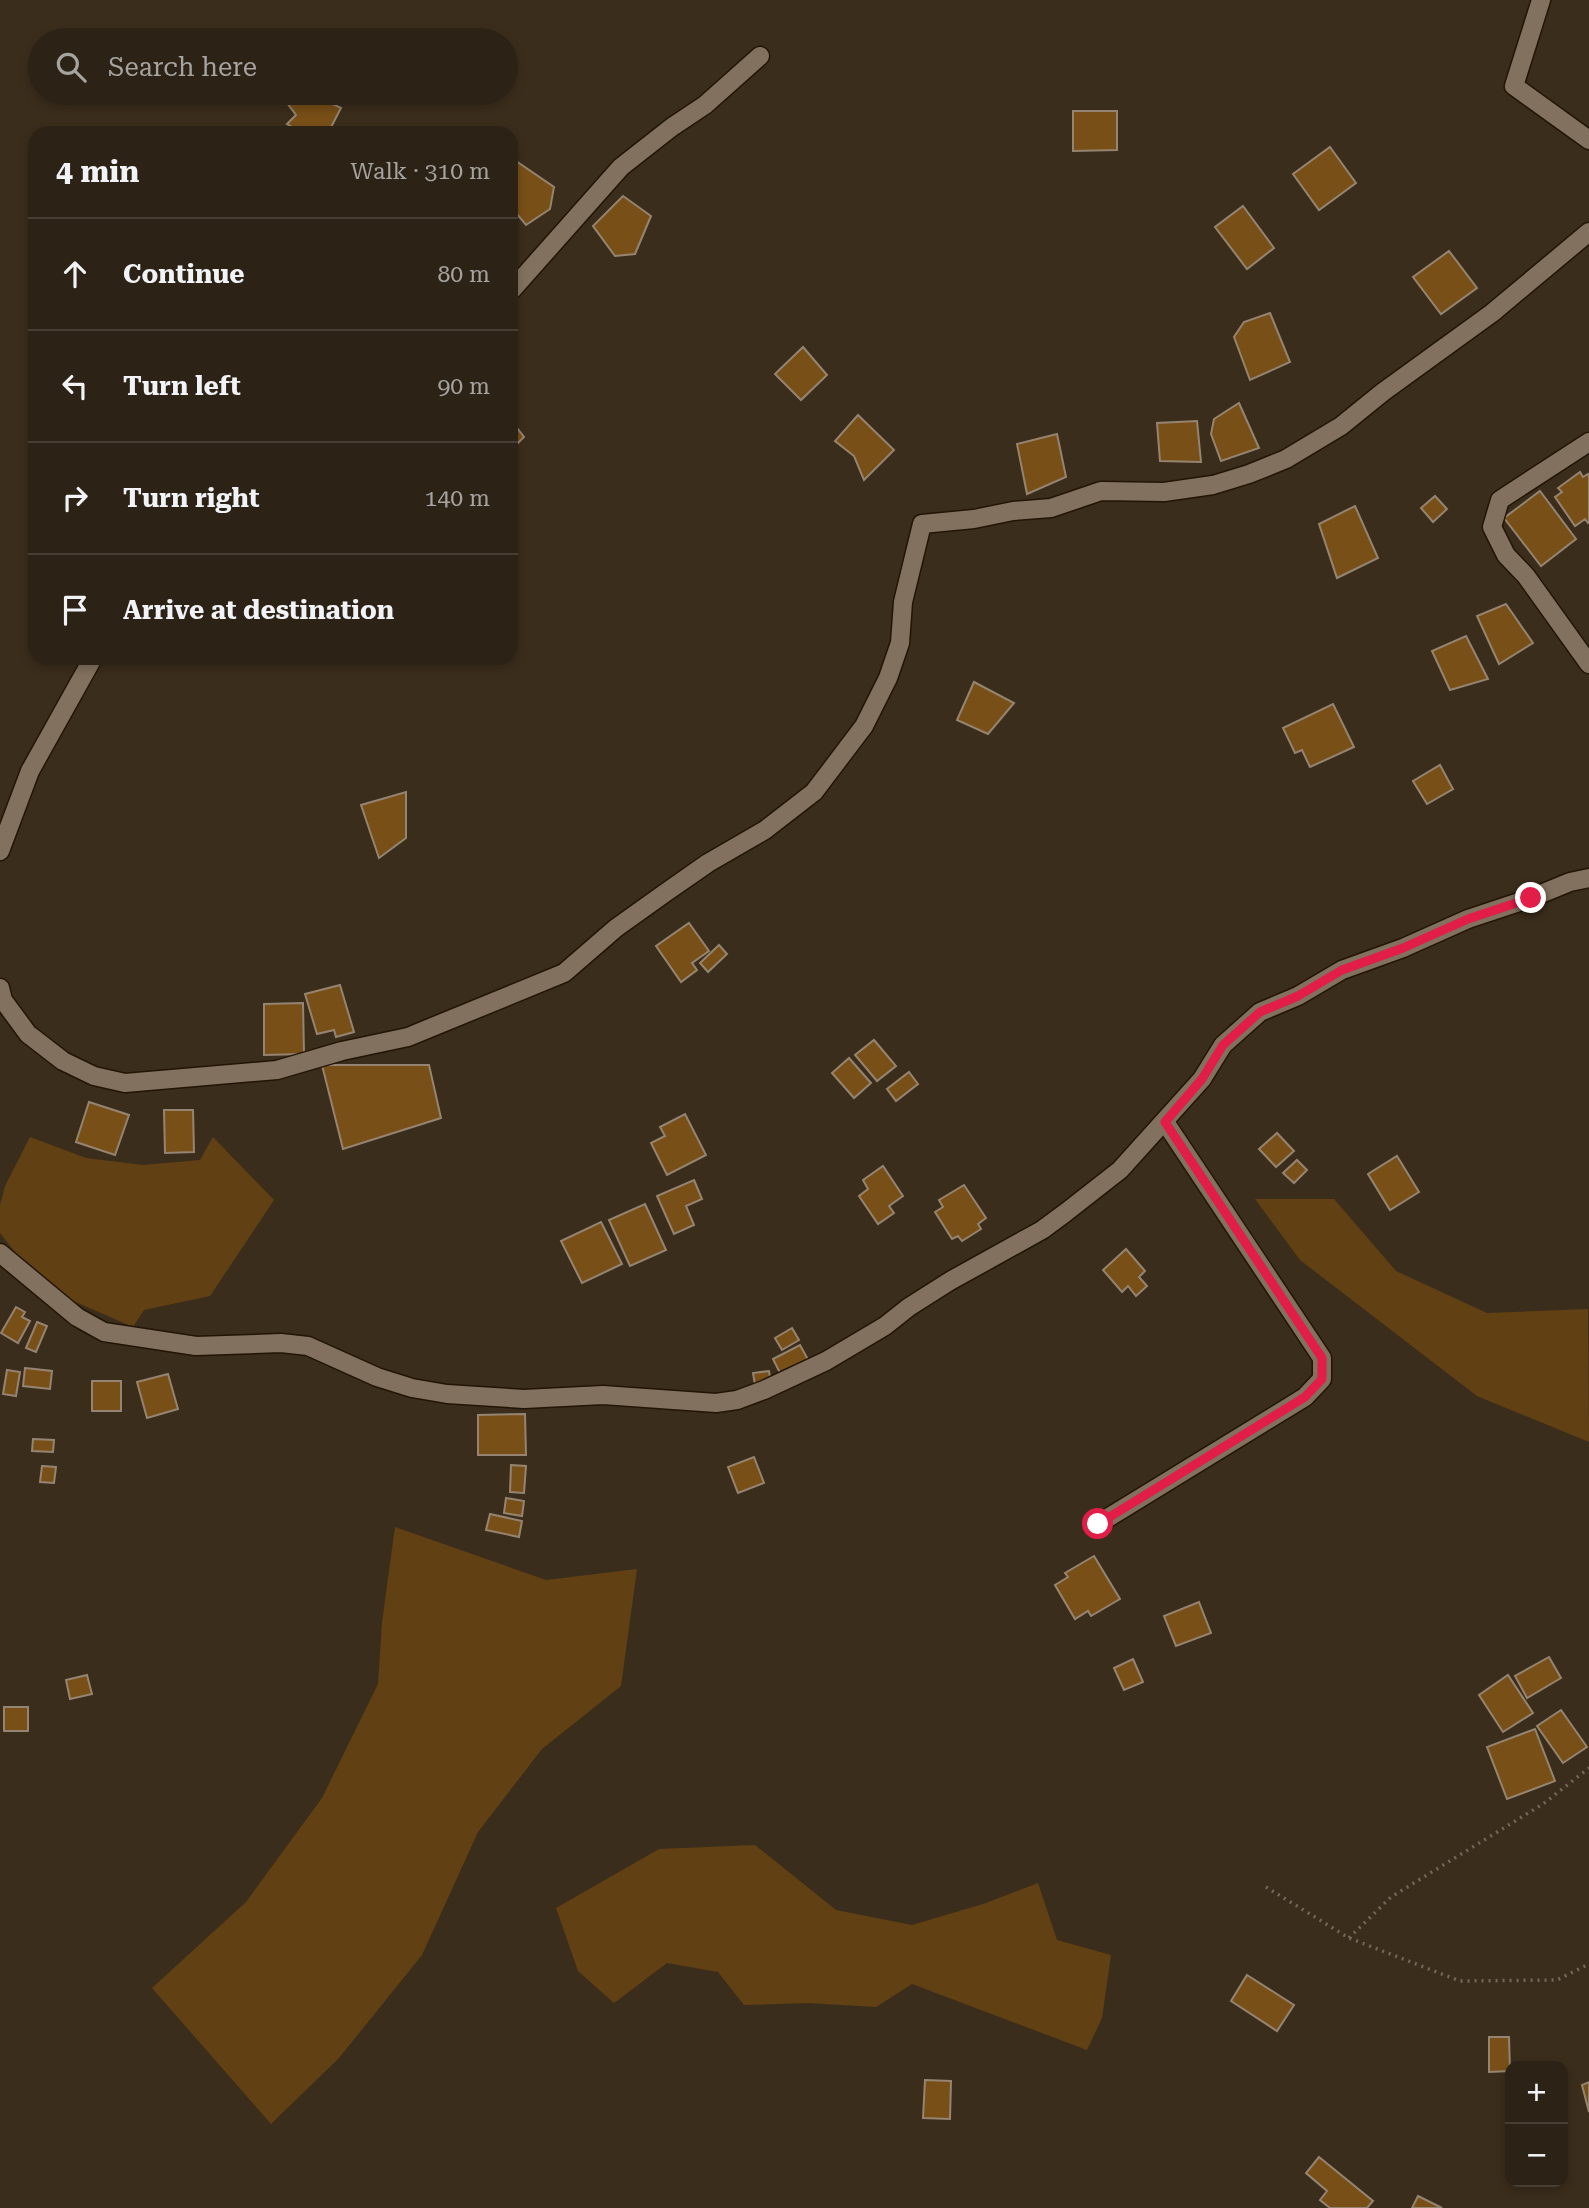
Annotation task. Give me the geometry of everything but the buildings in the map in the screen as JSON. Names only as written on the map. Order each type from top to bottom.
[{"type":"street","points":[[1541,0],[1514,86],[1589,140]]},
{"type":"street","points":[[518,283],[621,167],[671,127],[705,105],[760,56]]},
{"type":"street","points":[[0,988],[3,1000],[28,1034],[63,1061],[94,1076],[125,1083],[276,1070],[342,1051],[408,1037],[564,973],[645,907],[708,863],[765,831],[814,792],[864,726],[888,678],[900,643],[903,603],[922,524],[974,520],[1013,511],[1051,508],[1101,491],[1164,492],[1213,485],[1286,459],[1341,426],[1492,313],[1589,232]]},
{"type":"street","points":[[1589,442],[1500,500],[1492,527],[1506,555],[1526,576],[1589,664]]},
{"type":"street","points":[[0,851],[30,771],[89,665]]},
{"type":"street","points":[[0,1253],[76,1317],[104,1332],[196,1346],[281,1343],[309,1346],[377,1377],[412,1388],[447,1394],[524,1399],[603,1395],[716,1403],[737,1401],[826,1361],[885,1326],[950,1281],[1042,1230],[1120,1170],[1202,1079],[1223,1045],[1260,1012],[1298,996],[1342,970],[1403,948],[1468,919],[1570,882],[1589,878]]},
{"type":"street","points":[[1098,1524],[1305,1397],[1322,1379],[1322,1358],[1165,1122]]},
{"type":"path","points":[[1349,1938],[1391,1897],[1543,1804],[1589,1768]]},
{"type":"path","points":[[1266,1887],[1349,1938],[1460,1981],[1557,1980],[1589,1964]]},
{"type":"shaded area","points":[[30,1137],[86,1158],[143,1165],[200,1160],[213,1137],[274,1200],[210,1296],[144,1310],[133,1327],[69,1299],[18,1256],[0,1233],[0,1205],[5,1186]]},
{"type":"shaded area","points":[[1255,1199],[1334,1199],[1396,1271],[1487,1313],[1588,1309],[1589,1442],[1477,1396],[1300,1260]]},
{"type":"shaded area","points":[[395,1527],[546,1580],[637,1569],[621,1686],[542,1749],[478,1832],[422,1955],[339,2058],[271,2124],[152,1988],[246,1902],[322,1798],[378,1684],[382,1622]]},
{"type":"shaded area","points":[[755,1845],[836,1910],[912,1925],[983,1904],[1038,1883],[1057,1940],[1111,1955],[1102,2018],[1087,2050],[912,1984],[876,2007],[808,2003],[744,2005],[718,1972],[667,1963],[614,2003],[578,1971],[556,1908],[659,1849]]},
{"type":"route","points":[[1098,1524],[1305,1397],[1322,1379],[1322,1358],[1165,1122],[1202,1079],[1223,1045],[1260,1012],[1298,996],[1342,970],[1403,948],[1468,919],[1531,898]]}]
